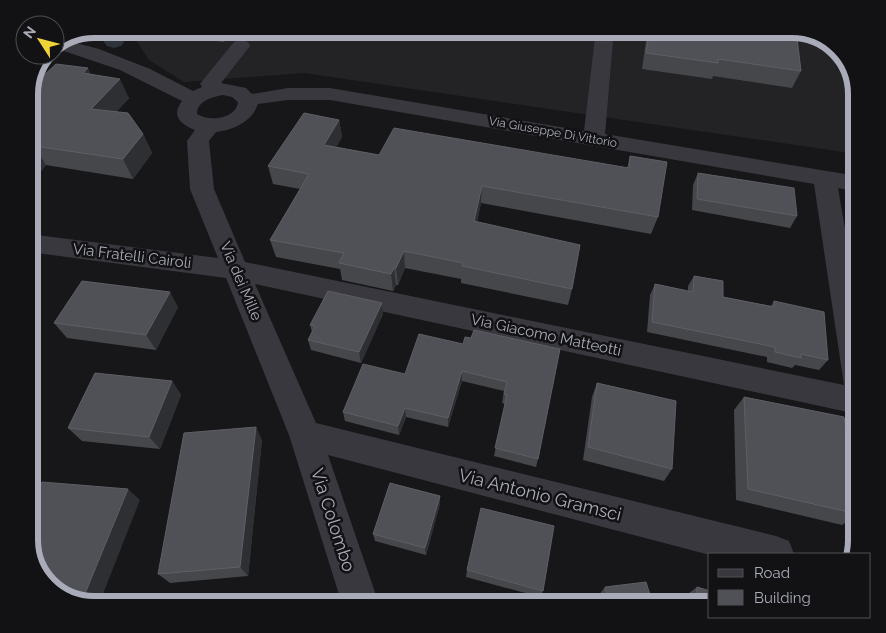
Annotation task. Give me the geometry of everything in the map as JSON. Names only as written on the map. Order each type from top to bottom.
[{"type":"street","points":[[594,139],[604,38]]},
{"type":"street","points":[[66,45],[88,50],[142,71],[193,100]]},
{"type":"street","points":[[214,90],[210,84],[241,46]]},
{"type":"street","points":[[68,69],[88,50]]},
{"type":"street","points":[[214,90],[240,92],[248,100],[248,106],[239,118],[224,124],[209,126],[192,121],[187,116],[186,111],[193,100],[214,90]]},
{"type":"street","name":"Via Giuseppe Di Vittorio","points":[[248,100],[292,93],[330,94],[848,183]]},
{"type":"street","name":"Via dei Mille","points":[[209,126],[198,141],[202,190],[305,435]]},
{"type":"street","points":[[825,179],[848,324]]},
{"type":"street","name":"Via Fratelli Cairoli","points":[[38,244],[236,270]]},
{"type":"street","name":"Via Giacomo Matteotti","points":[[236,270],[848,399]]},
{"type":"street","name":"Via Antonio Gramsci","points":[[305,435],[772,553]]},
{"type":"street","name":"Via Colombo","points":[[305,435],[357,596]]},
{"type":"shaded area","points":[[135,38],[804,39],[811,40],[827,49],[837,59],[847,79],[848,153],[304,73],[184,82],[149,60]]},
{"type":"building","points":[[648,38],[797,38],[801,71],[718,59],[718,63],[646,53]]},
{"type":"building","points":[[55,65],[88,68],[83,73],[120,79],[91,109],[128,113],[143,134],[123,159],[38,147],[39,80]]},
{"type":"building","points":[[304,113],[339,120],[324,145],[379,155],[394,128],[629,168],[630,156],[667,162],[658,217],[482,186],[474,221],[580,245],[572,289],[462,266],[463,263],[404,251],[391,274],[339,263],[344,253],[270,240],[309,174],[268,166]]},
{"type":"building","points":[[698,173],[794,188],[797,216],[697,199]]},
{"type":"building","points":[[694,276],[723,281],[723,297],[774,307],[774,301],[824,312],[828,360],[801,354],[801,358],[775,352],[775,347],[652,322],[655,284],[693,292]]},
{"type":"building","points":[[82,281],[170,292],[146,335],[54,323]]},
{"type":"building","points":[[328,291],[382,303],[359,352],[308,340],[315,326],[310,325]]},
{"type":"building","points":[[474,330],[560,349],[538,459],[495,448],[507,395],[504,394],[507,382],[462,371],[448,418],[405,408],[398,426],[343,412],[363,364],[405,374],[419,334],[463,344],[465,337],[471,338]]},
{"type":"building","points":[[95,373],[172,381],[149,437],[68,428]]},
{"type":"building","points":[[597,383],[676,401],[672,469],[588,447]]},
{"type":"building","points":[[744,397],[844,417],[848,445],[848,512],[748,489]]},
{"type":"building","points":[[256,427],[240,567],[158,574],[184,433]]},
{"type":"building","points":[[42,482],[128,489],[85,595],[75,593],[59,584],[45,568],[39,554],[38,543],[38,490]]},
{"type":"building","points":[[390,483],[440,496],[425,548],[373,534]]},
{"type":"building","points":[[481,508],[554,526],[543,591],[467,570]]},
{"type":"building","points":[[646,582],[650,596],[607,596],[605,587]]},
{"type":"building","points":[[697,587],[708,590],[708,596],[696,596]]},
{"type":"waterway","points":[[113,38],[114,42]]}]
